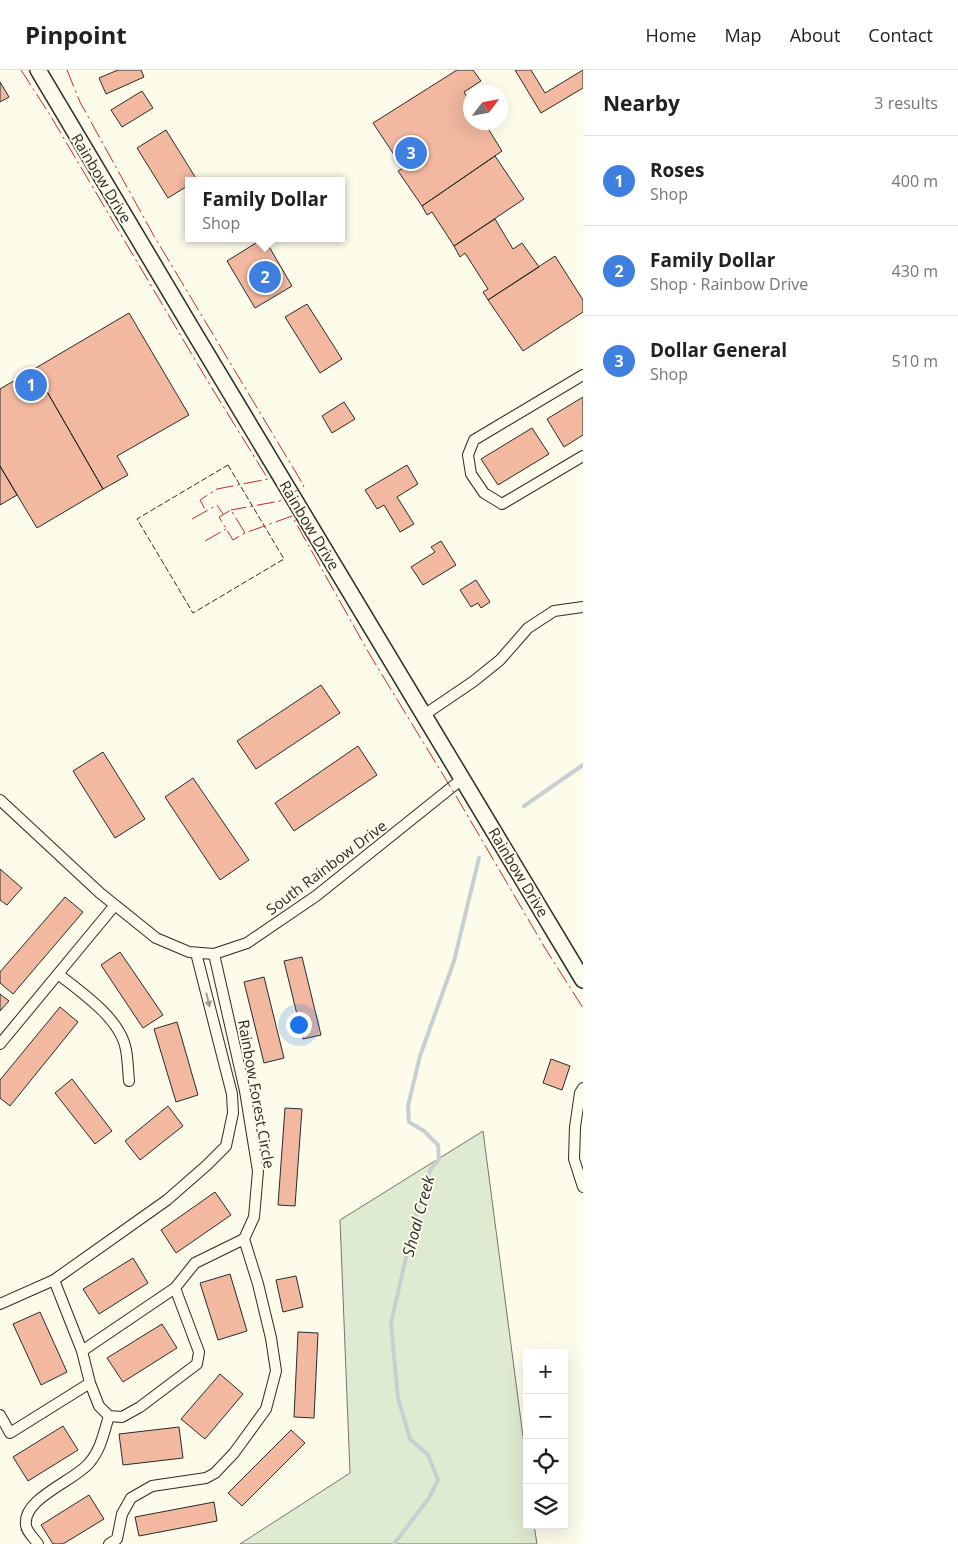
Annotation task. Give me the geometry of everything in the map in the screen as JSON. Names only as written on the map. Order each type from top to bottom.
[{"type":"street","name":"Rainbow Drive","points":[[38,70],[583,980]]},
{"type":"street","points":[[583,375],[474,440],[468,455],[471,474],[484,493],[502,504],[583,456]]},
{"type":"street","points":[[424,715],[474,681],[500,660],[528,628],[554,611],[583,607]]},
{"type":"street","name":"South Rainbow Drive","points":[[0,801],[100,893],[156,938],[189,952],[214,954],[247,943],[316,896],[462,779]]},
{"type":"street","points":[[0,1044],[115,905]]},
{"type":"street","points":[[0,1304],[54,1280],[167,1200],[226,1146],[233,1113],[232,1092],[196,953]]},
{"type":"street","name":"Rainbow Forest Circle","points":[[214,954],[244,1089],[258,1171],[254,1218],[244,1239]]},
{"type":"street","points":[[58,974],[86,996],[115,1024],[126,1049],[129,1081]]},
{"type":"street","points":[[583,1088],[580,1093],[575,1127],[574,1158],[583,1187]]},
{"type":"street","points":[[82,1351],[175,1288],[194,1263],[244,1239],[258,1284],[271,1338],[276,1372],[266,1410],[234,1453],[215,1473],[206,1478],[152,1486],[132,1498],[122,1514],[117,1539],[109,1544]]},
{"type":"street","points":[[54,1280],[82,1351],[90,1383],[99,1406],[109,1416],[122,1417],[140,1407],[197,1364],[198,1352],[175,1288]]},
{"type":"street","points":[[0,1416],[10,1433],[90,1383]]},
{"type":"street","points":[[38,1544],[26,1527],[26,1518],[33,1505],[90,1464],[101,1444],[109,1416]]},
{"type":"green space","points":[[483,1131],[523,1436],[523,1529],[535,1529],[537,1544],[240,1544],[350,1473],[340,1220]]},
{"type":"building","points":[[118,70],[141,70],[144,77],[106,94],[99,78]]},
{"type":"building","points":[[457,70],[473,70],[481,81],[475,85],[463,85],[463,130],[489,130],[502,151],[422,206],[398,171],[403,168],[373,123]]},
{"type":"building","points":[[515,70],[531,70],[545,93],[583,70],[583,88],[541,113]]},
{"type":"building","points":[[0,82],[9,97],[0,102]]},
{"type":"building","points":[[142,91],[153,108],[122,127],[111,110]]},
{"type":"building","points":[[166,130],[195,177],[185,177],[185,187],[168,198],[137,148]]},
{"type":"building","points":[[495,156],[524,199],[454,246],[432,212],[427,215],[422,206]]},
{"type":"building","points":[[495,219],[513,249],[522,243],[539,267],[488,300],[483,292],[488,289],[465,253],[460,257],[454,246]]},
{"type":"building","points":[[258,242],[266,242],[292,286],[255,308],[227,261]]},
{"type":"building","points":[[555,256],[583,300],[583,312],[523,351],[488,300]]},
{"type":"building","points":[[307,304],[342,359],[320,373],[285,317]]},
{"type":"building","points":[[129,313],[189,415],[117,456],[128,475],[103,489],[34,369]]},
{"type":"building","points":[[34,369],[103,489],[37,528],[0,466],[0,389]]},
{"type":"building","points":[[583,397],[583,435],[564,447],[547,419]]},
{"type":"building","points":[[344,402],[355,419],[332,433],[322,416]]},
{"type":"building","points":[[532,428],[549,454],[498,485],[481,459]]},
{"type":"building","points":[[407,465],[418,484],[397,497],[414,524],[400,532],[384,505],[377,509],[365,490]]},
{"type":"building","points":[[0,466],[17,495],[0,505]]},
{"type":"building","points":[[441,541],[456,565],[423,585],[411,567],[435,552],[431,547]]},
{"type":"building","points":[[476,580],[490,602],[481,608],[478,603],[471,607],[460,590]]},
{"type":"building","points":[[321,685],[340,713],[256,769],[237,741]]},
{"type":"building","points":[[358,746],[377,775],[294,831],[275,803]]},
{"type":"building","points":[[103,752],[145,819],[115,838],[73,771]]},
{"type":"building","points":[[193,778],[249,860],[220,880],[165,797]]},
{"type":"building","points":[[0,869],[22,888],[7,905],[0,900]]},
{"type":"building","points":[[65,897],[83,912],[13,994],[0,983],[0,972]]},
{"type":"building","points":[[120,952],[163,1015],[143,1028],[101,965]]},
{"type":"building","points":[[302,957],[321,1035],[303,1039],[284,961]]},
{"type":"building","points":[[264,977],[284,1058],[264,1063],[244,982]]},
{"type":"building","points":[[0,994],[9,1001],[0,1011]]},
{"type":"building","points":[[60,1007],[78,1022],[10,1106],[0,1098],[0,1080]]},
{"type":"building","points":[[177,1022],[198,1095],[176,1102],[154,1029]]},
{"type":"building","points":[[551,1059],[570,1066],[562,1090],[543,1083]]},
{"type":"building","points":[[72,1079],[112,1131],[95,1144],[55,1093]]},
{"type":"building","points":[[168,1106],[183,1126],[140,1160],[125,1141]]},
{"type":"building","points":[[285,1108],[302,1109],[295,1206],[278,1205]]},
{"type":"building","points":[[215,1192],[231,1215],[176,1253],[161,1230]]},
{"type":"building","points":[[133,1258],[148,1283],[99,1314],[83,1289]]},
{"type":"building","points":[[230,1274],[247,1331],[218,1340],[200,1283]]},
{"type":"building","points":[[296,1276],[303,1307],[283,1312],[276,1280]]},
{"type":"building","points":[[40,1312],[67,1372],[41,1385],[13,1324]]},
{"type":"building","points":[[162,1324],[177,1348],[123,1382],[107,1358]]},
{"type":"building","points":[[298,1332],[318,1333],[314,1418],[294,1417]]},
{"type":"building","points":[[220,1374],[243,1394],[205,1439],[181,1419]]},
{"type":"building","points":[[63,1426],[78,1450],[28,1481],[13,1457]]},
{"type":"building","points":[[179,1427],[183,1458],[123,1465],[119,1434]]},
{"type":"building","points":[[291,1430],[305,1443],[242,1506],[228,1493]]},
{"type":"building","points":[[89,1495],[104,1519],[63,1544],[53,1544],[41,1525]]},
{"type":"building","points":[[214,1502],[217,1521],[139,1536],[135,1517]]},
{"type":"waterway","name":"Shoal Creek","points":[[524,806],[583,765]]},
{"type":"waterway","name":"Shoal Creek","points":[[394,1544],[429,1498],[438,1480],[428,1455],[410,1439],[398,1398],[391,1323],[416,1214],[430,1170],[439,1159],[438,1145],[424,1131],[409,1122],[408,1106],[420,1056],[454,961],[479,858]]},
{"type":"fence","points":[[228,465],[284,559],[193,613],[137,519],[228,465]]},
{"type":"power","points":[[21,70],[50,115],[268,479],[217,489],[200,500],[206,511]]},
{"type":"power","points":[[67,70],[80,102],[154,236],[304,486],[280,501],[231,510]]},
{"type":"power","points":[[192,519],[217,505],[223,514]]},
{"type":"power","points":[[245,533],[231,510],[219,517],[233,540],[245,533],[292,516],[370,655],[459,801],[545,948],[583,1008]]},
{"type":"power","points":[[205,541],[226,529]]},
{"type":"place","name":"Dollar General","points":[[411,153]]},
{"type":"place","name":"Family Dollar","points":[[265,277]]},
{"type":"place","name":"Roses","points":[[31,385]]}]
